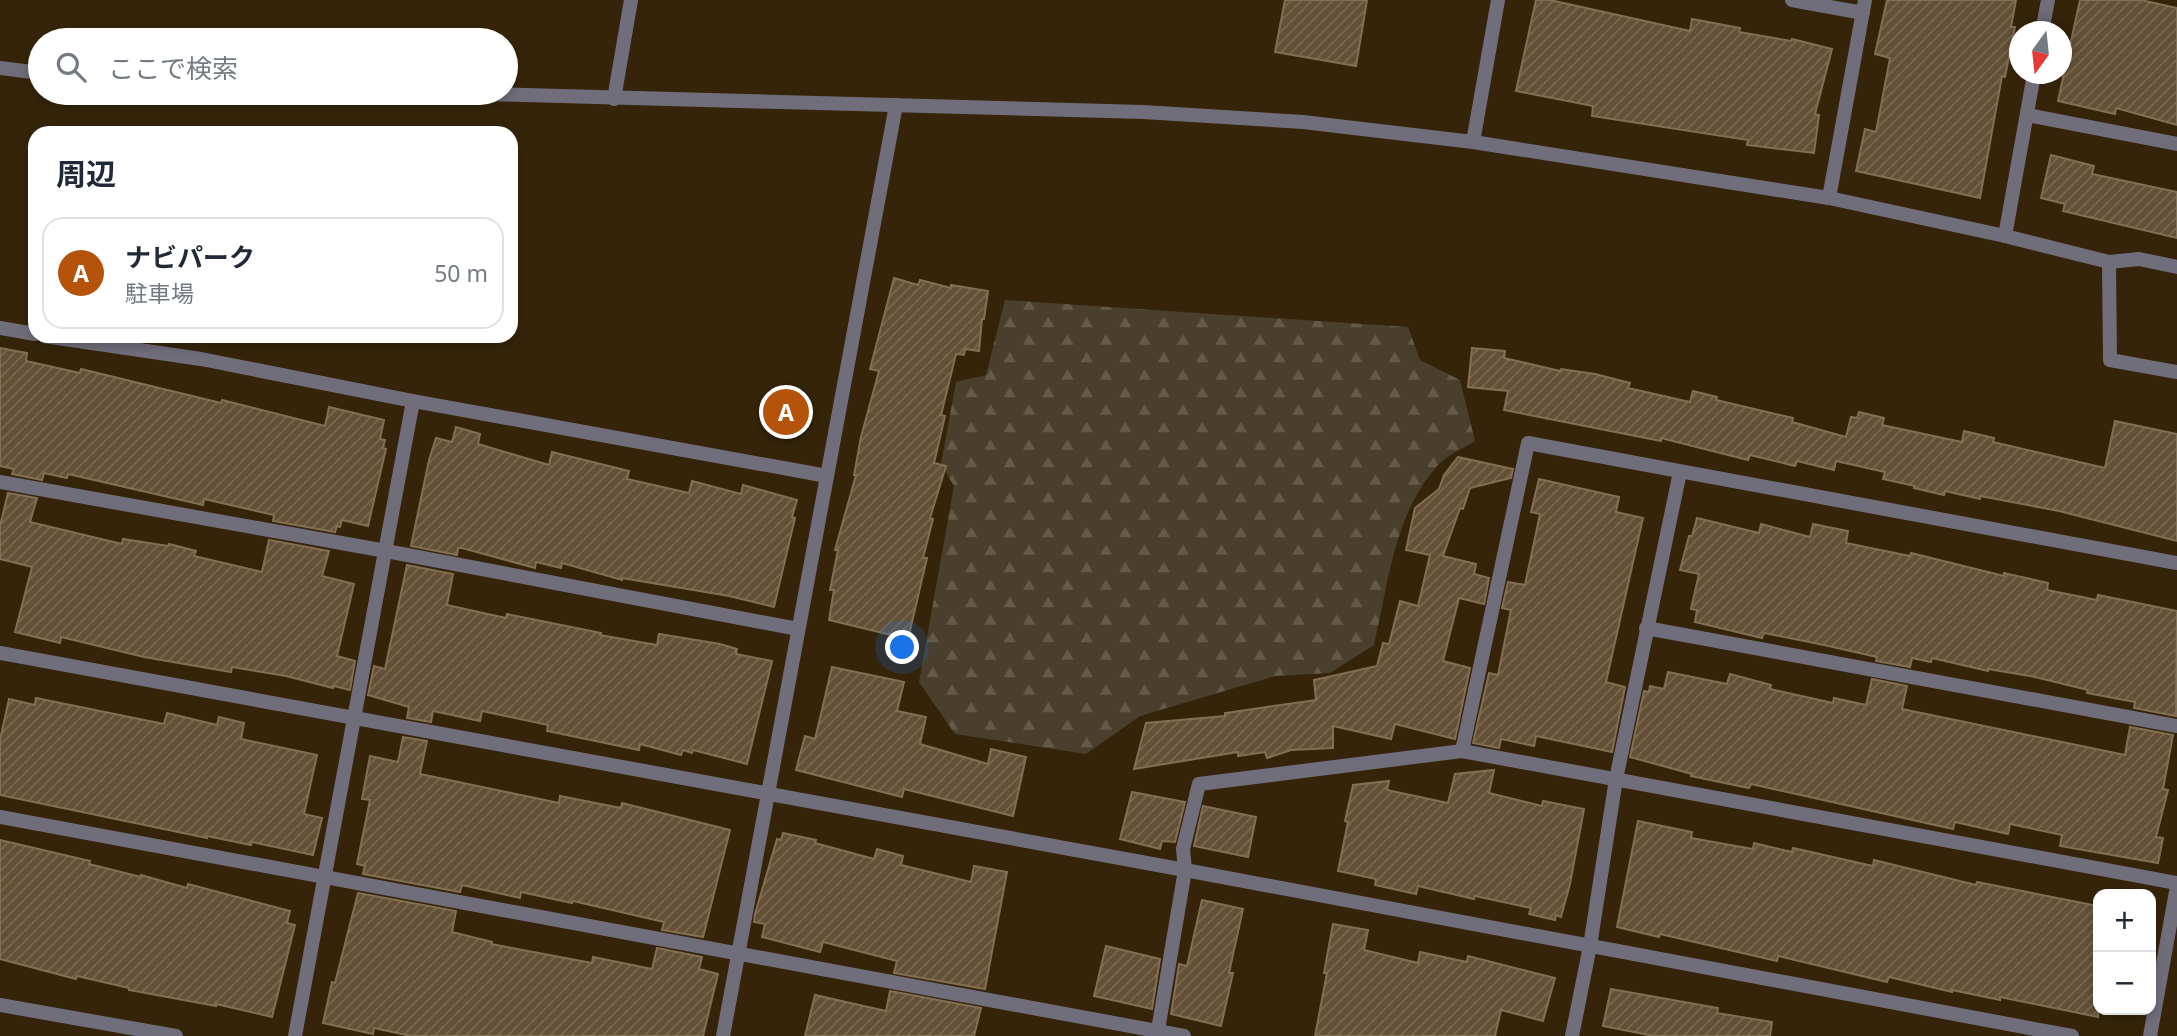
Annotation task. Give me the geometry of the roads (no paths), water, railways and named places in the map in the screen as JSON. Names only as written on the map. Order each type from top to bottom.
[{"type":"street","points":[[614,99],[631,0]]},
{"type":"street","points":[[1473,142],[1498,0]]},
{"type":"street","points":[[1792,0],[1864,7],[1829,198]]},
{"type":"street","points":[[2044,21],[2048,0]]},
{"type":"street","points":[[0,68],[28,72]]},
{"type":"street","points":[[2005,236],[2032,84]]},
{"type":"street","points":[[518,96],[1183,114],[1303,122],[1473,142],[1829,198],[2005,236],[2109,262],[2139,259],[2177,267]]},
{"type":"street","points":[[723,1036],[896,105]]},
{"type":"street","points":[[2027,115],[2177,144]]},
{"type":"street","points":[[2109,262],[2110,360],[2177,372]]},
{"type":"street","points":[[0,328],[28,333]]},
{"type":"street","points":[[92,343],[201,359],[412,401],[827,476]]},
{"type":"street","points":[[295,1036],[412,401]]},
{"type":"street","points":[[1462,751],[1528,443],[2177,563]]},
{"type":"street","points":[[1572,1036],[1590,946],[1616,779],[1680,472]]},
{"type":"street","points":[[0,482],[798,629]]},
{"type":"street","points":[[1646,628],[2177,726]]},
{"type":"street","points":[[0,653],[2072,1036]]},
{"type":"street","points":[[1158,1034],[1185,870],[1183,849],[1199,784],[1462,751],[2177,884],[2150,1036]]},
{"type":"street","points":[[0,817],[738,953],[1158,1034],[1184,1036]]},
{"type":"street","points":[[0,1005],[124,1031],[176,1036]]},
{"type":"place","name":"ナビパーク","points":[[786,412]]}]
